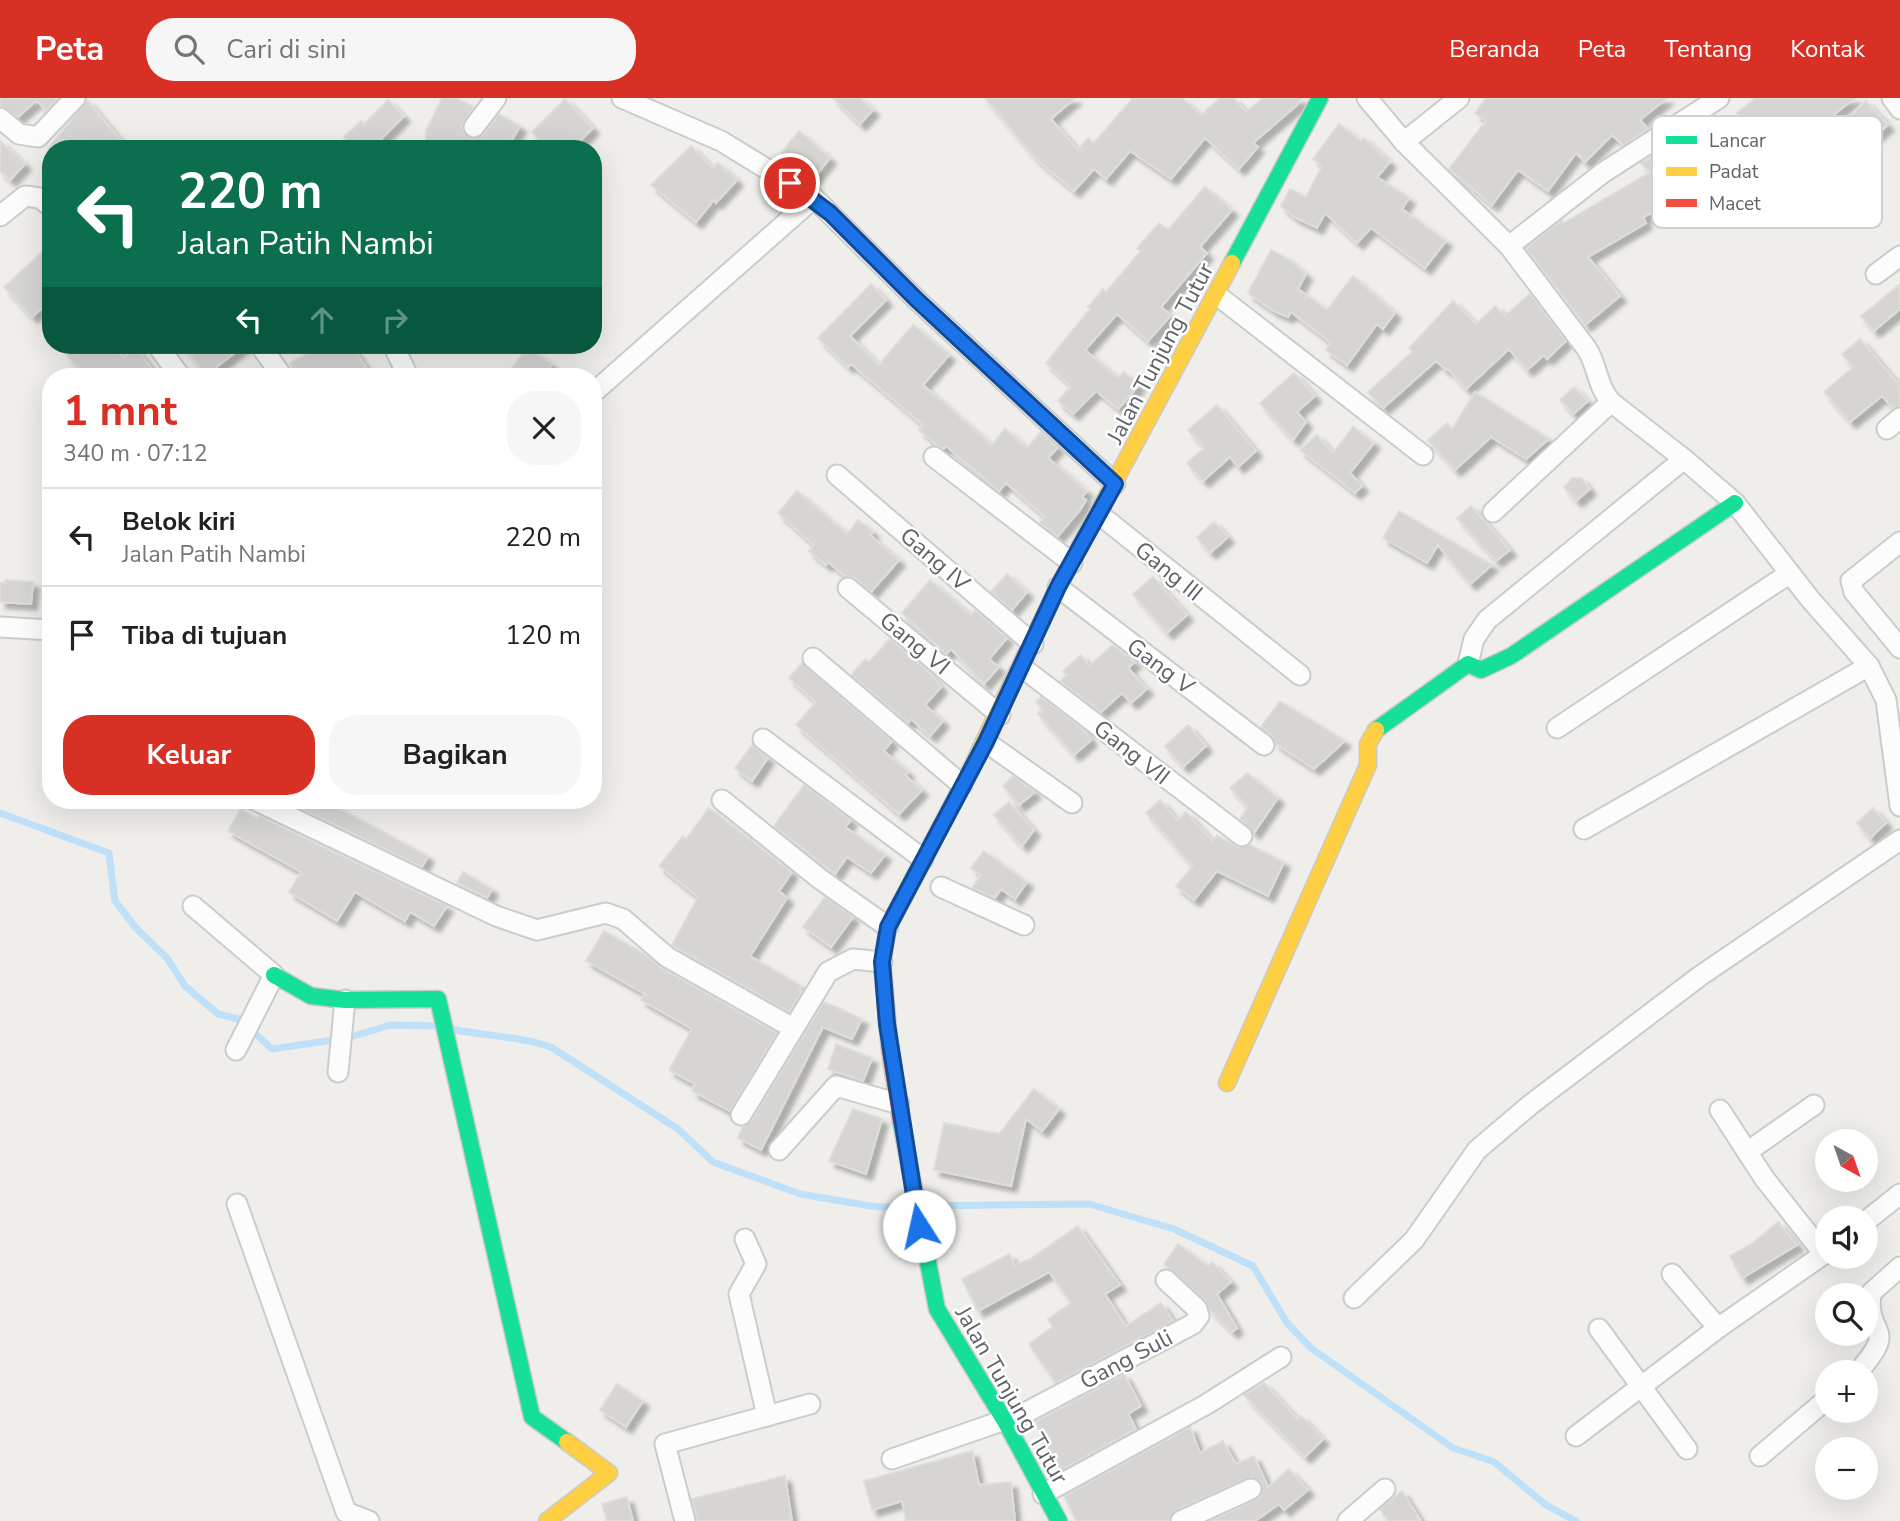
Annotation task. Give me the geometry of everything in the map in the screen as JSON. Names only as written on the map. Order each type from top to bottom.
[{"type":"street","points":[[0,118],[19,134],[38,137],[75,98]]},
{"type":"street","points":[[474,127],[496,98]]},
{"type":"street","points":[[622,98],[721,141],[814,198],[916,299],[1115,484]]},
{"type":"street","name":"Jalan Tunjung Tutur","points":[[1059,1521],[1005,1422],[937,1309],[927,1270],[890,1051],[882,962],[888,927],[1000,715],[1058,587],[1217,295],[1320,98]]},
{"type":"street","points":[[1367,98],[1404,142],[1509,246],[1595,361],[1598,384],[1611,402],[1685,458],[1735,503],[1869,666],[1886,700],[1900,806]]},
{"type":"street","points":[[1404,142],[1459,98]]},
{"type":"street","points":[[1892,98],[1900,109]]},
{"type":"street","points":[[1689,116],[1718,99]]},
{"type":"street","points":[[1509,246],[1604,172],[1652,139]]},
{"type":"street","points":[[0,216],[25,196],[42,200]]},
{"type":"street","points":[[602,385],[814,198]]},
{"type":"street","points":[[1876,274],[1900,256]]},
{"type":"street","points":[[1217,295],[1423,455]]},
{"type":"street","points":[[1493,512],[1611,402]]},
{"type":"street","points":[[934,457],[1072,563]]},
{"type":"street","points":[[1227,1083],[1368,765],[1368,744],[1378,725],[1468,664],[1474,639],[1487,620],[1685,458]]},
{"type":"street","name":"Gang IV","points":[[836,475],[1033,644]]},
{"type":"street","points":[[1468,664],[1481,670],[1498,664],[1735,503]]},
{"type":"street","name":"Gang III","points":[[1098,514],[1300,675]]},
{"type":"street","points":[[1900,542],[1853,578],[1851,586],[1900,648]]},
{"type":"street","points":[[1556,728],[1790,573]]},
{"type":"street","name":"Gang V","points":[[1058,587],[1264,745]]},
{"type":"street","name":"Gang VI","points":[[848,588],[1000,715]]},
{"type":"street","points":[[0,627],[42,629]]},
{"type":"street","points":[[813,658],[962,785]]},
{"type":"street","points":[[1584,829],[1869,666]]},
{"type":"street","name":"Gang VII","points":[[1023,668],[1242,836]]},
{"type":"street","points":[[763,739],[923,859]]},
{"type":"street","points":[[986,742],[1072,803]]},
{"type":"street","points":[[722,800],[820,879],[888,927]]},
{"type":"street","points":[[273,809],[496,916],[524,926],[537,930],[606,913],[623,919],[667,957],[793,1028]]},
{"type":"street","points":[[1354,1298],[1415,1240],[1477,1150],[1530,1105],[1700,976],[1900,840]]},
{"type":"street","points":[[941,887],[1024,925]]},
{"type":"street","points":[[193,906],[274,975],[311,996],[345,1000],[438,999],[532,1417],[609,1474],[547,1521]]},
{"type":"street","points":[[741,1115],[828,972],[841,962],[853,958],[882,962]]},
{"type":"street","points":[[236,1051],[274,975]]},
{"type":"street","points":[[338,1072],[345,1000]]},
{"type":"street","points":[[779,1150],[836,1086],[899,1104]]},
{"type":"street","points":[[1747,1152],[1814,1105]]},
{"type":"street","points":[[1720,1110],[1747,1152],[1815,1239]]},
{"type":"street","points":[[1878,1211],[1900,1194]]},
{"type":"street","points":[[237,1204],[346,1512],[369,1521]]},
{"type":"street","points":[[745,1238],[756,1264],[739,1294],[767,1416]]},
{"type":"street","points":[[1576,1436],[1642,1389],[1718,1328],[1815,1261]]},
{"type":"street","points":[[1870,1360],[1886,1343],[1887,1336],[1871,1310],[1871,1293],[1900,1267]]},
{"type":"street","points":[[1672,1274],[1718,1328]]},
{"type":"street","name":"Gang Suli","points":[[1005,1422],[1193,1324],[1199,1316],[1197,1309],[1166,1280]]},
{"type":"street","points":[[1599,1329],[1687,1449]]},
{"type":"street","points":[[1043,1494],[1176,1422],[1281,1357]]},
{"type":"street","points":[[685,1521],[665,1444],[810,1404]]},
{"type":"street","points":[[1760,1456],[1815,1409]]},
{"type":"street","points":[[892,1459],[1005,1422]]},
{"type":"street","points":[[1181,1521],[1251,1489]]},
{"type":"street","points":[[1348,1521],[1385,1489]]},
{"type":"building","points":[[0,98],[58,98],[46,111],[37,100],[18,117],[0,106]]},
{"type":"building","points":[[442,98],[456,98],[474,107],[462,126],[463,132],[472,139],[483,135],[499,114],[520,126],[512,140],[426,140],[426,131]]},
{"type":"building","points":[[833,98],[860,98],[873,110],[860,124]]},
{"type":"building","points":[[985,98],[1075,98],[1051,119],[1078,150],[1088,138],[1094,143],[1133,98],[1182,98],[1201,115],[1220,98],[1233,98],[1246,112],[1263,98],[1301,98],[1297,105],[1253,143],[1258,147],[1239,169],[1205,138],[1171,179],[1130,151],[1106,179],[1094,169],[1074,191],[1034,157]]},
{"type":"building","points":[[1486,98],[1667,98],[1640,120],[1648,129],[1623,145],[1612,135],[1585,162],[1576,153],[1548,191],[1518,170],[1492,205],[1449,169],[1486,121],[1475,113]]},
{"type":"building","points":[[1756,98],[1855,98],[1832,116],[1740,116],[1737,113]]},
{"type":"building","points":[[565,99],[593,128],[581,140],[540,140],[532,132]]},
{"type":"building","points":[[87,100],[120,140],[55,140]]},
{"type":"building","points":[[388,100],[404,116],[380,140],[347,140],[344,137],[361,121],[364,124]]},
{"type":"building","points":[[1866,101],[1880,116],[1850,116]]},
{"type":"building","points":[[1882,118],[1888,125],[1882,130]]},
{"type":"building","points":[[1339,124],[1361,141],[1364,138],[1390,162],[1377,177],[1409,198],[1402,209],[1446,241],[1425,268],[1371,228],[1357,243],[1325,213],[1317,228],[1294,217],[1281,206],[1290,189],[1306,197],[1322,166],[1313,159]]},
{"type":"building","points":[[799,131],[830,158],[813,179],[782,152]]},
{"type":"building","points":[[0,141],[25,164],[10,180],[0,171]]},
{"type":"building","points":[[691,146],[713,168],[718,163],[737,180],[716,203],[714,200],[696,222],[651,185]]},
{"type":"building","points":[[1652,157],[1652,213],[1643,217],[1646,223],[1588,257],[1620,296],[1585,325],[1526,248],[1562,220],[1564,223],[1650,172],[1641,163]]},
{"type":"building","points":[[1205,187],[1232,210],[1200,247],[1207,253],[1161,307],[1171,315],[1148,341],[1117,314],[1085,350],[1118,378],[1124,372],[1139,385],[1118,409],[1096,391],[1073,414],[1058,401],[1071,386],[1046,363],[1103,289],[1106,292],[1141,251],[1137,248],[1159,223],[1168,230]]},
{"type":"building","points":[[1271,250],[1290,260],[1306,274],[1298,289],[1327,310],[1353,276],[1395,313],[1383,329],[1377,324],[1347,365],[1326,350],[1331,343],[1291,312],[1288,317],[1272,310],[1248,293]]},
{"type":"building","points":[[42,252],[42,308],[32,317],[4,287]]},
{"type":"building","points":[[871,284],[886,300],[850,336],[879,365],[913,325],[949,355],[923,385],[992,445],[1005,429],[1027,448],[1041,432],[1058,447],[1048,458],[1087,491],[1082,497],[1086,500],[1080,510],[1058,536],[1040,523],[1045,517],[1006,483],[999,491],[946,446],[943,449],[937,445],[919,430],[923,425],[851,364],[848,367],[818,338]]},
{"type":"building","points":[[1900,284],[1900,309],[1874,331],[1861,316]]},
{"type":"building","points":[[1530,294],[1566,341],[1547,359],[1544,355],[1527,370],[1509,349],[1466,389],[1448,369],[1436,361],[1383,408],[1368,392],[1413,351],[1409,348],[1453,301],[1476,324],[1496,306],[1504,316]]},
{"type":"building","points":[[1860,339],[1900,386],[1900,406],[1893,408],[1882,396],[1850,422],[1824,392],[1853,367],[1842,354]]},
{"type":"building","points":[[66,354],[120,354],[123,358],[128,354],[140,354],[151,368],[77,368]]},
{"type":"building","points":[[189,354],[233,354],[215,368],[200,368]]},
{"type":"building","points":[[306,354],[357,354],[367,368],[293,368],[290,363]]},
{"type":"building","points":[[523,354],[538,354],[552,364],[549,368],[512,368]]},
{"type":"building","points":[[1294,373],[1315,396],[1297,412],[1306,422],[1293,440],[1260,403]]},
{"type":"building","points":[[1574,387],[1588,401],[1573,414],[1560,400]]},
{"type":"building","points":[[1475,392],[1549,439],[1526,459],[1491,437],[1455,470],[1428,440],[1447,423],[1452,429]]},
{"type":"building","points":[[1217,405],[1256,451],[1238,467],[1230,457],[1203,481],[1187,463],[1204,448],[1188,430]]},
{"type":"building","points":[[1353,427],[1374,443],[1350,473],[1362,486],[1355,493],[1300,450],[1317,435],[1333,453]]},
{"type":"building","points":[[1573,478],[1581,478],[1590,489],[1576,501],[1564,487]]},
{"type":"building","points":[[797,491],[847,534],[858,520],[873,532],[870,535],[899,560],[871,592],[855,578],[845,576],[828,562],[826,565],[809,551],[814,545],[778,513]]},
{"type":"building","points":[[1471,506],[1510,550],[1496,561],[1457,518]]},
{"type":"building","points":[[1399,511],[1492,565],[1470,584],[1438,545],[1427,563],[1383,538]]},
{"type":"building","points":[[1214,522],[1228,537],[1210,553],[1197,537]]},
{"type":"building","points":[[1007,574],[1027,592],[1012,610],[991,592]]},
{"type":"building","points":[[1153,577],[1187,615],[1167,633],[1133,594]]},
{"type":"building","points":[[5,580],[33,582],[31,604],[0,602],[0,583],[5,583]]},
{"type":"building","points":[[930,580],[971,615],[975,610],[1007,638],[989,659],[999,667],[984,684],[951,649],[946,654],[902,613]]},
{"type":"building","points":[[890,639],[928,671],[941,687],[925,705],[943,721],[930,736],[911,719],[908,723],[851,675],[865,659],[869,662]]},
{"type":"building","points":[[1113,645],[1135,662],[1128,668],[1147,689],[1131,703],[1122,693],[1101,712],[1060,681],[1067,675],[1063,671],[1081,655],[1089,666]]},
{"type":"building","points":[[802,663],[892,741],[884,751],[908,772],[905,775],[922,790],[899,814],[796,725],[816,702],[789,678]]},
{"type":"building","points":[[1041,697],[1083,729],[1091,740],[1074,755],[1038,714],[1043,710],[1036,702]]},
{"type":"building","points":[[1280,701],[1345,741],[1314,769],[1276,744],[1272,736],[1261,727]]},
{"type":"building","points":[[1188,725],[1206,746],[1183,767],[1165,746]]},
{"type":"building","points":[[752,745],[768,758],[752,781],[735,768]]},
{"type":"building","points":[[1247,773],[1278,798],[1254,833],[1240,819],[1248,807],[1230,788]]},
{"type":"building","points":[[1013,776],[1035,792],[1019,805],[1003,786]]},
{"type":"building","points":[[804,785],[851,820],[845,827],[885,855],[871,873],[847,857],[835,874],[774,826]]},
{"type":"building","points":[[1160,800],[1177,820],[1186,812],[1212,841],[1217,836],[1240,848],[1250,845],[1284,862],[1268,896],[1217,871],[1194,900],[1176,886],[1193,866],[1146,813]]},
{"type":"building","points":[[1009,802],[1034,830],[1022,846],[994,815]]},
{"type":"building","points":[[709,808],[792,872],[779,891],[787,898],[750,956],[801,986],[799,990],[802,991],[789,1012],[672,945],[698,897],[659,866],[683,836],[686,839]]},
{"type":"building","points":[[1873,808],[1886,823],[1870,838],[1857,823]]},
{"type":"building","points":[[241,809],[257,819],[259,816],[447,906],[434,926],[410,912],[405,921],[355,892],[337,921],[289,892],[301,872],[228,831]]},
{"type":"building","points":[[302,809],[340,809],[428,856],[422,867]]},
{"type":"building","points":[[984,851],[1027,882],[1015,899],[1001,889],[995,898],[972,888],[981,875],[971,868]]},
{"type":"building","points":[[463,872],[492,889],[487,898],[457,883]]},
{"type":"building","points":[[825,897],[853,917],[831,947],[803,927]]},
{"type":"building","points":[[604,931],[646,955],[661,968],[777,1033],[730,1111],[692,1091],[695,1084],[669,1070],[692,1029],[641,1000],[645,994],[586,961]]},
{"type":"building","points":[[824,1002],[862,1019],[852,1039],[823,1027],[761,1150],[738,1138],[743,1127],[751,1121]]},
{"type":"building","points":[[836,1044],[872,1058],[863,1081],[828,1069]]},
{"type":"building","points":[[1034,1089],[1059,1109],[1042,1131],[1026,1119],[1011,1186],[934,1170],[944,1123],[999,1134]]},
{"type":"building","points":[[853,1109],[882,1119],[866,1174],[829,1161]]},
{"type":"building","points":[[1778,1222],[1797,1245],[1742,1278],[1730,1256],[1754,1242]]},
{"type":"building","points":[[1078,1226],[1120,1285],[1105,1294],[1126,1326],[1161,1303],[1173,1321],[1056,1383],[1029,1344],[1053,1327],[1048,1319],[1071,1303],[1049,1272],[978,1311],[962,1279],[1009,1254],[1015,1265],[1030,1259]]},
{"type":"building","points":[[1178,1244],[1208,1266],[1212,1262],[1231,1282],[1217,1294],[1237,1328],[1232,1332],[1210,1310],[1205,1300],[1164,1264]]},
{"type":"building","points":[[1124,1374],[1141,1406],[1128,1414],[1136,1429],[1059,1471],[1037,1440],[1043,1436],[1035,1422]]},
{"type":"building","points":[[1264,1383],[1297,1419],[1301,1416],[1323,1439],[1305,1457],[1244,1395]]},
{"type":"building","points":[[617,1384],[643,1401],[626,1427],[600,1410]]},
{"type":"building","points":[[1190,1427],[1200,1453],[1223,1441],[1236,1464],[1254,1456],[1268,1487],[1289,1469],[1308,1490],[1284,1510],[1279,1504],[1255,1521],[1210,1521],[1261,1497],[1262,1483],[1251,1477],[1176,1510],[1169,1521],[1076,1521],[1064,1496]]},
{"type":"building","points":[[972,1451],[979,1485],[1011,1482],[1015,1521],[906,1521],[902,1501],[872,1510],[864,1481]]},
{"type":"building","points":[[785,1476],[792,1521],[697,1521],[692,1499]]},
{"type":"building","points":[[1402,1491],[1421,1521],[1388,1521],[1380,1509]]},
{"type":"building","points":[[627,1497],[633,1521],[607,1521],[602,1504]]},
{"type":"waterway","points":[[0,813],[109,853],[115,901],[136,928],[167,958],[185,986],[218,1014],[239,1019],[272,1049],[347,1038],[391,1025],[439,1026]]},
{"type":"waterway","points":[[450,1029],[551,1047],[678,1129],[713,1162],[800,1194],[877,1207],[910,1206]]},
{"type":"waterway","points":[[922,1206],[1089,1204],[1174,1229],[1253,1266],[1287,1323],[1311,1348],[1453,1448],[1494,1462],[1546,1505],[1576,1521]]},
{"type":"traffic: fast","points":[[1232,263],[1320,98]]},
{"type":"traffic: fast","points":[[1376,730],[1468,664],[1481,670],[1511,656],[1735,503]]},
{"type":"traffic: fast","points":[[274,975],[311,996],[345,1000],[438,999],[532,1417],[567,1442]]},
{"type":"traffic: fast","points":[[901,1122],[937,1309],[1005,1421],[1059,1521]]},
{"type":"traffic: slow","points":[[968,775],[1058,587],[1232,263]]},
{"type":"traffic: slow","points":[[1227,1083],[1368,765],[1368,744],[1376,730]]},
{"type":"traffic: slow","points":[[547,1521],[609,1473],[567,1442]]},
{"type":"traffic: jam","points":[[901,1122],[890,1051],[882,962],[888,927],[968,775]]},
{"type":"route","points":[[790,183],[814,198],[916,299],[1115,484],[1058,587],[1023,668],[888,927],[883,945],[882,962],[890,1051],[919,1226]]}]
